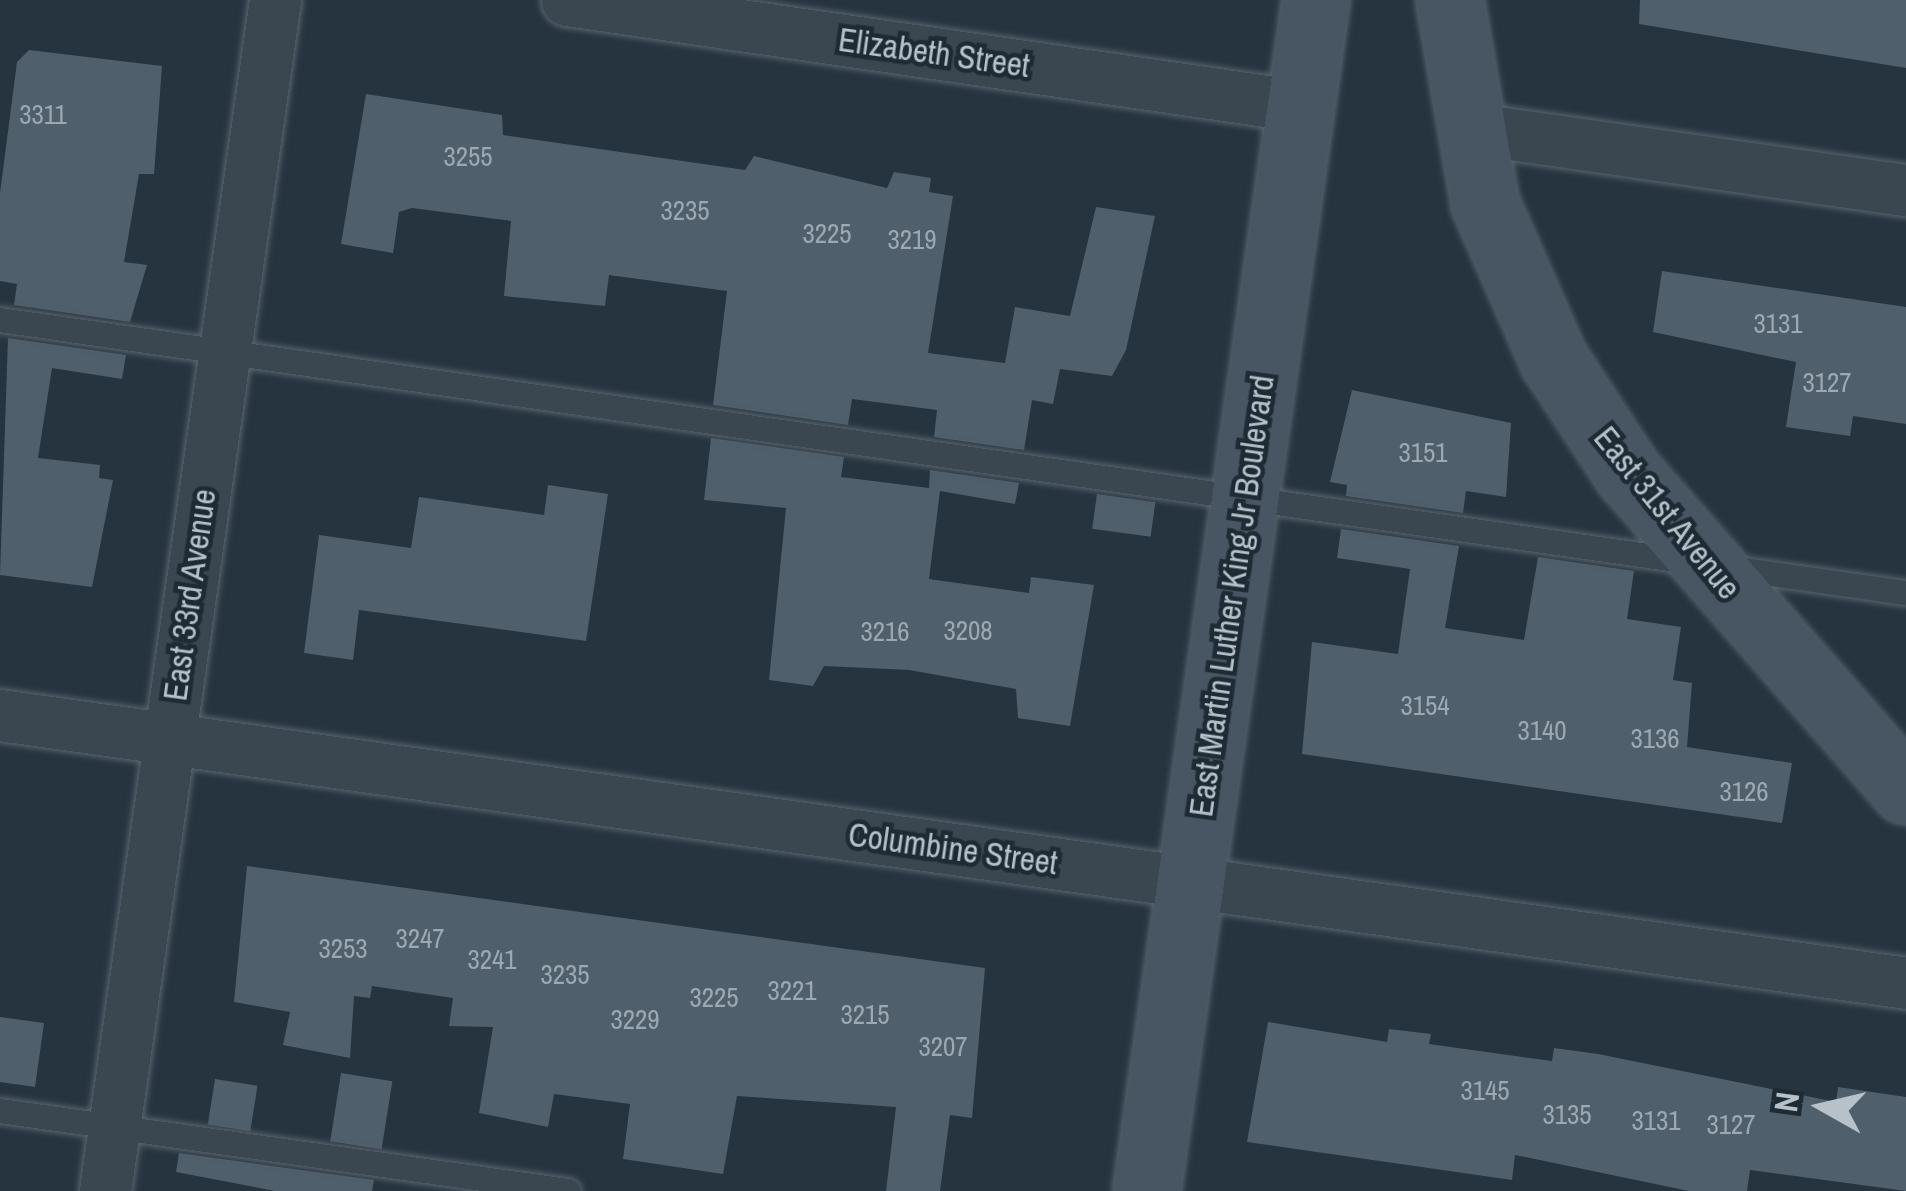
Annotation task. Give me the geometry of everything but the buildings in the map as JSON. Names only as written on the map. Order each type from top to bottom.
[{"type":"main road","name":"East Martin Luther King Jr Boulevard","points":[[1147,1191],[1316,0]]},
{"type":"main road","points":[[1450,0],[1469,128]]},
{"type":"main road","name":"East 31st Avenue","points":[[1469,128],[1500,248],[1555,360],[1628,473],[1906,791]]},
{"type":"street","name":"East 33rd Avenue","points":[[105,1191],[275,0]]},
{"type":"street","name":"Elizabeth Street","points":[[567,0],[1301,106]]},
{"type":"street","points":[[1469,128],[1906,190]]},
{"type":"street","name":"Columbine Street","points":[[0,715],[1906,983]]},
{"type":"lane","points":[[0,320],[1906,593]]},
{"type":"lane","points":[[0,1111],[568,1191]]}]
